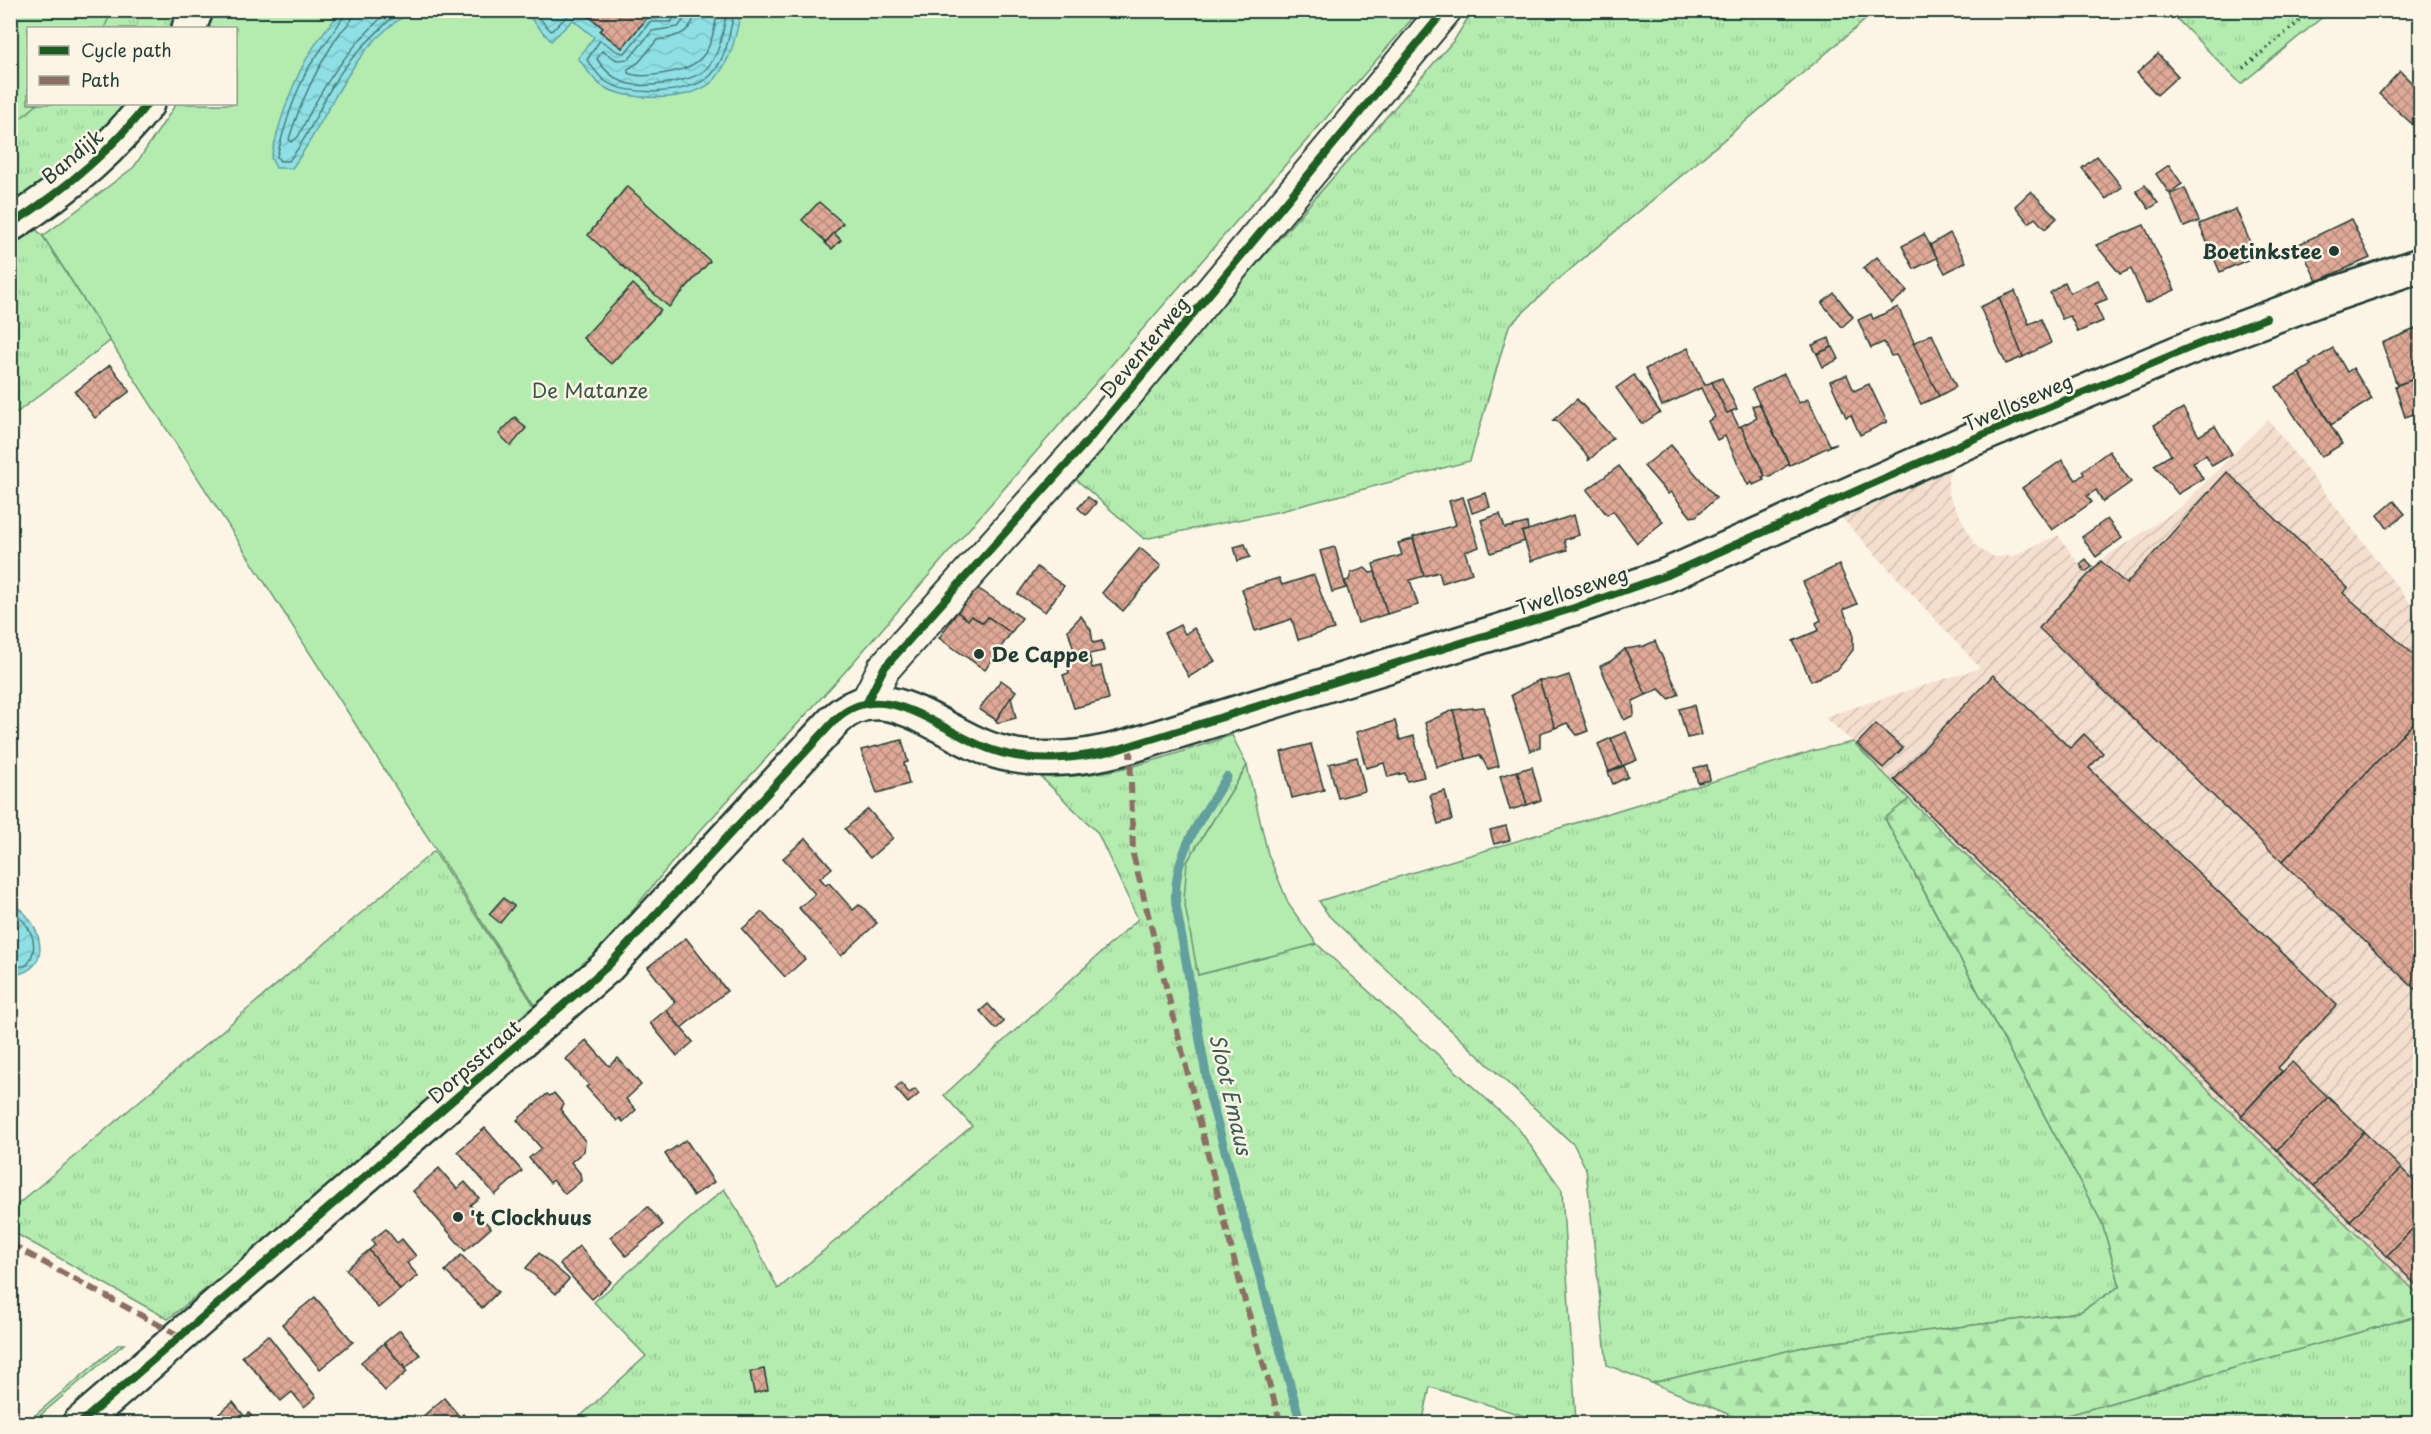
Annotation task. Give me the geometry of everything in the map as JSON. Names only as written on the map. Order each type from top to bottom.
[{"type":"main road","points":[[189,27],[196,10]]},
{"type":"main road","name":"Bandijk","points":[[10,225],[100,157],[126,132],[146,105]]},
{"type":"main road","name":"Twelloseweg","points":[[867,702],[896,704],[967,741],[1008,754],[1064,759],[1123,748],[1592,602],[1665,576],[1966,442],[2189,348],[2317,300],[2421,265]]},
{"type":"main road","name":"Dorpsstraat","points":[[79,1424],[608,966],[835,720],[853,707],[867,702]]},
{"type":"street","name":"Deventerweg","points":[[867,702],[884,668],[1090,438],[1445,10]]},
{"type":"path","points":[[2243,68],[2313,10]]},
{"type":"shaded area","points":[[2268,419],[2420,616],[2420,1296],[1853,742],[1824,717],[1980,668],[1840,516],[1955,463],[1948,475],[1948,493],[1974,543],[1984,552],[1995,557],[2013,556],[2058,535],[2087,575],[2101,560],[2181,507]]},
{"type":"green space","points":[[11,10],[112,11],[104,27],[27,27],[27,105],[37,105],[11,126]]},
{"type":"green space","points":[[11,11],[179,11],[172,27],[27,27],[27,105],[130,105],[75,159],[11,206]]},
{"type":"green space","name":"De Matanze","points":[[212,11],[1419,11],[843,674],[679,854],[595,956],[537,1008],[43,236],[134,167],[175,105],[237,105],[237,27],[205,27]]},
{"type":"green space","points":[[1472,11],[1876,11],[1552,285],[1509,326],[1470,461],[1281,511],[1144,539],[1071,475],[1455,39]]},
{"type":"green space","points":[[2169,11],[2330,11],[2241,84]]},
{"type":"green space","points":[[32,226],[42,235],[110,341],[11,417],[11,241]]},
{"type":"green space","points":[[1232,735],[1247,766],[1187,862],[1198,975],[1317,944],[1518,1128],[1562,1190],[1576,1423],[1548,1423],[1430,1387],[1422,1424],[572,1424],[646,1356],[594,1302],[724,1189],[739,1212],[778,1289],[972,1126],[944,1095],[1138,919],[1097,832],[1041,777],[1066,777],[1138,765]]},
{"type":"green space","points":[[1853,742],[1909,799],[1885,819],[2102,1223],[2120,1286],[2080,1312],[1812,1345],[1652,1383],[1607,1365],[1586,1169],[1574,1145],[1329,916],[1319,901],[1816,750]]},
{"type":"green space","points":[[1247,766],[1268,854],[1289,905],[1317,944],[1198,975],[1184,900],[1187,862]]},
{"type":"green space","points":[[1909,799],[2420,1296],[2420,1315],[2040,1423],[1750,1423],[1652,1383],[1812,1345],[2080,1312],[2120,1286],[2102,1223],[1885,818]]},
{"type":"green space","points":[[434,851],[535,1007],[291,1221],[168,1319],[11,1231],[11,1210]]},
{"type":"green space","points":[[2420,1315],[2420,1423],[2040,1423]]},
{"type":"green space","points":[[119,1344],[124,1344],[31,1423],[26,1423]]},
{"type":"water","points":[[343,11],[427,11],[403,17],[381,34],[352,69],[292,168],[276,168],[271,158],[296,78],[317,42]]},
{"type":"water","points":[[524,11],[587,11],[585,13],[603,28],[600,32],[622,48],[652,12],[658,17],[669,16],[674,11],[741,11],[726,63],[715,79],[705,87],[692,92],[660,98],[627,95],[602,86],[578,58],[594,37],[573,20],[551,41]]},
{"type":"water","points":[[10,903],[30,920],[40,943],[35,964],[26,971],[12,975]]},
{"type":"building","points":[[587,10],[674,10],[669,16],[658,17],[652,12],[622,48],[600,31],[603,28],[585,13]]},
{"type":"building","points":[[2158,54],[2178,76],[2157,95],[2137,73]]},
{"type":"building","points":[[2400,71],[2420,91],[2420,131],[2379,94]]},
{"type":"building","points":[[2097,156],[2122,187],[2106,199],[2082,168]]},
{"type":"building","points":[[2169,165],[2182,184],[2169,193],[2156,174]]},
{"type":"building","points":[[2145,185],[2158,203],[2149,209],[2136,191]]},
{"type":"building","points":[[627,186],[710,261],[669,307],[588,235]]},
{"type":"building","points":[[2185,188],[2199,221],[2184,227],[2170,194]]},
{"type":"building","points":[[2031,191],[2057,218],[2045,229],[2035,218],[2029,223],[2015,206]]},
{"type":"building","points":[[819,202],[843,223],[826,242],[802,220]]},
{"type":"building","points":[[2236,209],[2256,256],[2220,272],[2199,224]]},
{"type":"building","name":"Boetinkstee","points":[[2351,219],[2370,258],[2317,281],[2299,244]]},
{"type":"building","points":[[2144,225],[2175,290],[2146,303],[2131,269],[2120,274],[2096,245]]},
{"type":"building","points":[[834,233],[841,240],[832,249],[825,243]]},
{"type":"building","points":[[1950,233],[1966,262],[1945,273],[1930,245]]},
{"type":"building","points":[[1924,234],[1937,258],[1914,269],[1902,246]]},
{"type":"building","points":[[1877,257],[1907,291],[1892,304],[1863,268]]},
{"type":"building","points":[[2098,280],[2107,299],[2095,304],[2103,321],[2078,332],[2070,316],[2062,319],[2050,293],[2065,282],[2070,293]]},
{"type":"building","points":[[633,284],[661,310],[611,364],[583,338]]},
{"type":"building","points":[[2015,291],[2029,324],[2041,319],[2051,343],[2023,357],[1999,298]]},
{"type":"building","points":[[1834,293],[1853,317],[1842,327],[1822,303]]},
{"type":"building","points":[[1999,298],[2023,357],[2006,364],[1980,307]]},
{"type":"building","points":[[1898,307],[1939,396],[1921,404],[1896,355],[1891,356],[1884,342],[1871,348],[1858,320],[1871,314],[1873,319]]},
{"type":"building","points":[[2420,327],[2420,377],[2397,385],[2382,343]]},
{"type":"building","points":[[1932,334],[1956,387],[1939,396],[1913,343]]},
{"type":"building","points":[[1829,338],[1832,347],[1817,354],[1812,345]]},
{"type":"building","points":[[1833,347],[1839,359],[1823,367],[1817,354]]},
{"type":"building","points":[[1688,348],[1705,385],[1712,382],[1727,413],[1731,411],[1739,427],[1741,426],[1765,476],[1762,477],[1764,480],[1748,485],[1725,436],[1717,440],[1708,421],[1715,417],[1701,388],[1662,406],[1645,369]]},
{"type":"building","points":[[2333,348],[2347,372],[2353,368],[2372,399],[2331,425],[2299,373],[2311,365],[2309,363]]},
{"type":"building","points":[[110,365],[130,391],[95,418],[75,392]]},
{"type":"building","points":[[2299,373],[2342,444],[2321,457],[2276,387]]},
{"type":"building","points":[[1784,374],[1799,403],[1808,399],[1830,445],[1837,443],[1790,465],[1752,389]]},
{"type":"building","points":[[1634,375],[1660,412],[1642,424],[1616,388]]},
{"type":"building","points":[[1847,375],[1854,391],[1869,384],[1887,422],[1860,435],[1851,415],[1846,417],[1830,381]]},
{"type":"building","points":[[1722,378],[1737,409],[1727,413],[1712,382]]},
{"type":"building","points":[[2417,378],[2420,387],[2420,412],[2405,417],[2395,386]]},
{"type":"building","points":[[1577,399],[1613,438],[1588,461],[1589,458],[1556,420],[1552,421]]},
{"type":"building","points":[[1759,404],[1789,464],[1770,477],[1765,476],[1741,426],[1757,418],[1752,406]]},
{"type":"building","points":[[2183,408],[2199,436],[2215,426],[2232,454],[2212,466],[2206,455],[2193,462],[2203,479],[2178,494],[2154,465],[2171,455],[2154,425]]},
{"type":"building","points":[[515,417],[526,428],[511,446],[499,434]]},
{"type":"building","points":[[1671,445],[1716,498],[1696,516],[1691,517],[1671,492],[1668,494],[1644,466]]},
{"type":"building","points":[[2109,451],[2131,482],[2103,502],[2096,490],[2087,496],[2092,502],[2052,530],[2022,488],[2062,460],[2076,480],[2084,474],[2082,471]]},
{"type":"building","points":[[1619,466],[1663,522],[1637,543],[1613,511],[1607,515],[1587,490]]},
{"type":"building","points":[[2227,472],[2348,588],[2343,593],[2420,660],[2420,716],[2282,862],[2039,628],[2101,561],[2126,584]]},
{"type":"building","points":[[1486,493],[1490,507],[1472,513],[1468,499]]},
{"type":"building","points":[[1088,497],[1096,503],[1086,515],[1078,508]]},
{"type":"building","points":[[1463,497],[1479,547],[1465,552],[1472,573],[1442,583],[1439,572],[1424,576],[1413,537],[1456,525],[1449,501]]},
{"type":"building","points":[[2394,501],[2405,514],[2387,528],[2378,515]]},
{"type":"building","points":[[1500,514],[1505,528],[1527,523],[1528,530],[1522,532],[1525,541],[1491,553],[1481,520]]},
{"type":"building","points":[[1574,515],[1579,535],[1564,540],[1567,550],[1531,561],[1522,532]]},
{"type":"building","points":[[2107,519],[2122,538],[2096,557],[2082,537]]},
{"type":"building","points":[[1413,539],[1424,576],[1410,580],[1418,605],[1387,614],[1373,564],[1402,555],[1398,543]]},
{"type":"building","points":[[1245,544],[1250,557],[1238,561],[1234,547]]},
{"type":"building","points":[[1335,547],[1346,588],[1332,592],[1320,551]]},
{"type":"building","points":[[1140,548],[1161,566],[1123,611],[1102,593]]},
{"type":"building","points":[[2086,559],[2092,567],[2085,572],[2080,564]]},
{"type":"building","points":[[1839,565],[1857,604],[1843,610],[1853,632],[1853,650],[1837,670],[1811,681],[1793,641],[1819,630],[1816,623],[1821,620],[1803,582]]},
{"type":"building","points":[[1037,567],[1064,586],[1045,612],[1018,594]]},
{"type":"building","points":[[1365,568],[1370,573],[1375,572],[1387,614],[1358,623],[1345,581],[1349,580],[1351,573]]},
{"type":"building","points":[[1314,575],[1334,629],[1298,640],[1292,619],[1255,631],[1242,589],[1279,578],[1282,585]]},
{"type":"building","points":[[976,587],[1022,618],[1011,633],[988,617],[983,623],[971,616],[968,620],[957,612]]},
{"type":"building","name":"De Cappe","points":[[957,612],[968,620],[971,616],[983,623],[988,617],[1011,633],[985,670],[939,638]]},
{"type":"building","points":[[1081,616],[1091,630],[1093,643],[1102,641],[1104,651],[1089,654],[1092,668],[1101,666],[1109,699],[1074,708],[1063,675],[1069,673],[1066,660],[1076,658],[1068,630]]},
{"type":"building","points":[[1180,625],[1185,634],[1194,628],[1215,661],[1189,677],[1164,633]]},
{"type":"building","points":[[1655,641],[1679,694],[1669,699],[1659,689],[1646,695],[1625,649],[1644,646]]},
{"type":"building","points":[[1625,649],[1646,695],[1633,701],[1634,715],[1624,720],[1600,666],[1611,661]]},
{"type":"building","points":[[1569,675],[1588,731],[1577,735],[1567,723],[1555,728],[1539,680],[1557,679]]},
{"type":"building","points":[[1993,675],[2070,748],[2084,734],[2103,753],[2089,768],[2337,1005],[2278,1068],[2282,1071],[2242,1115],[1894,780]]},
{"type":"building","points":[[1001,680],[1016,691],[996,720],[979,709]]},
{"type":"building","points":[[1539,680],[1555,728],[1540,733],[1540,747],[1530,751],[1511,695]]},
{"type":"building","points":[[1011,697],[1016,718],[997,723],[996,720]]},
{"type":"building","points":[[1694,705],[1701,735],[1687,738],[1679,709]]},
{"type":"building","points":[[1484,707],[1499,766],[1488,769],[1480,755],[1466,759],[1453,710]]},
{"type":"building","points":[[1453,710],[1466,759],[1437,767],[1425,723]]},
{"type":"building","points":[[2420,716],[2420,994],[2282,862]]},
{"type":"building","points":[[1395,721],[1400,740],[1414,736],[1424,777],[1407,781],[1405,773],[1388,777],[1384,763],[1366,768],[1356,732]]},
{"type":"building","points":[[1876,724],[1903,748],[1883,768],[1857,744]]},
{"type":"building","points":[[1626,732],[1637,760],[1622,766],[1611,738]]},
{"type":"building","points":[[1611,738],[1622,766],[1609,772],[1598,744]]},
{"type":"building","points":[[902,740],[908,762],[904,763],[909,784],[877,793],[861,750]]},
{"type":"building","points":[[1311,744],[1324,790],[1292,798],[1281,752]]},
{"type":"building","points":[[1357,757],[1365,791],[1338,798],[1329,764]]},
{"type":"building","points":[[1707,765],[1710,780],[1698,783],[1694,768]]},
{"type":"building","points":[[1624,766],[1628,777],[1613,784],[1608,772]]},
{"type":"building","points":[[1532,767],[1541,800],[1527,805],[1517,771]]},
{"type":"building","points":[[1517,771],[1527,805],[1510,810],[1500,776]]},
{"type":"building","points":[[1445,791],[1452,820],[1438,824],[1430,795]]},
{"type":"building","points":[[868,809],[893,838],[870,858],[845,829]]},
{"type":"building","points":[[1506,826],[1510,840],[1494,844],[1490,830]]},
{"type":"building","points":[[806,838],[832,868],[820,878],[826,885],[829,883],[853,910],[859,905],[863,907],[877,923],[841,956],[799,908],[815,894],[783,858]]},
{"type":"building","points":[[503,898],[514,906],[500,923],[489,914]]},
{"type":"building","points":[[762,912],[805,959],[785,977],[742,929]]},
{"type":"building","points":[[686,938],[727,991],[681,1028],[666,1010],[675,1002],[648,967]]},
{"type":"building","points":[[988,1004],[1004,1022],[996,1029],[980,1011]]},
{"type":"building","points":[[666,1010],[693,1042],[677,1056],[650,1023]]},
{"type":"building","points":[[586,1040],[609,1066],[618,1058],[641,1085],[626,1099],[636,1110],[623,1122],[620,1118],[617,1121],[586,1087],[589,1085],[566,1059]]},
{"type":"building","points":[[2292,1062],[2328,1097],[2277,1150],[2241,1116]]},
{"type":"building","points":[[901,1083],[909,1093],[915,1089],[919,1094],[908,1103],[895,1088]]},
{"type":"building","points":[[554,1093],[564,1105],[560,1109],[585,1141],[584,1151],[571,1162],[580,1173],[581,1181],[565,1194],[553,1180],[550,1183],[529,1158],[541,1148],[517,1120],[547,1094],[550,1096]]},
{"type":"building","points":[[2328,1097],[2364,1132],[2314,1186],[2277,1150]]},
{"type":"building","points":[[485,1128],[522,1171],[495,1195],[458,1151]]},
{"type":"building","points":[[2364,1132],[2401,1168],[2350,1221],[2314,1186]]},
{"type":"building","points":[[686,1140],[714,1182],[693,1196],[665,1154]]},
{"type":"building","name":"'t Clockhuus","points":[[439,1168],[457,1189],[465,1182],[479,1198],[470,1205],[491,1228],[465,1251],[413,1191]]},
{"type":"building","points":[[2401,1168],[2420,1187],[2420,1221],[2387,1256],[2350,1221]]},
{"type":"building","points":[[648,1207],[663,1225],[626,1256],[610,1237]]},
{"type":"building","points":[[2420,1221],[2420,1289],[2387,1256]]},
{"type":"building","points":[[386,1229],[397,1243],[402,1239],[416,1256],[407,1263],[418,1276],[400,1290],[369,1250],[375,1245],[372,1240]]},
{"type":"building","points":[[579,1246],[611,1282],[592,1299],[560,1264]]},
{"type":"building","points":[[369,1250],[400,1290],[378,1308],[346,1269]]},
{"type":"building","points":[[539,1253],[569,1279],[556,1294],[526,1268]]},
{"type":"building","points":[[461,1255],[498,1292],[482,1308],[445,1271]]},
{"type":"building","points":[[315,1297],[353,1342],[320,1369],[282,1324]]},
{"type":"building","points":[[400,1330],[420,1355],[406,1368],[384,1343]]},
{"type":"building","points":[[268,1335],[316,1397],[304,1407],[292,1392],[281,1401],[242,1356]]},
{"type":"building","points":[[384,1343],[407,1372],[385,1391],[361,1362]]},
{"type":"building","points":[[764,1369],[768,1390],[754,1393],[750,1372]]},
{"type":"building","points":[[444,1398],[460,1417],[454,1424],[414,1424]]},
{"type":"building","points":[[233,1402],[245,1417],[249,1413],[258,1424],[207,1424]]},
{"type":"building","points":[[463,1414],[472,1424],[454,1424]]},
{"type":"building","points":[[1480,1418],[1501,1424],[1478,1424]]},
{"type":"waterway","name":"Sloot Emaus","points":[[1227,777],[1199,822],[1183,854],[1178,870],[1176,905],[1210,1097],[1301,1424]]},
{"type":"marked path","points":[[1130,746],[1133,854],[1242,1291],[1281,1424]]},
{"type":"marked path","points":[[10,1244],[181,1337]]},
{"type":"cycle path","points":[[867,702],[884,668],[1090,438],[1445,10]]},
{"type":"cycle path","points":[[10,225],[48,199],[84,170],[118,139],[146,105]]},
{"type":"cycle path","points":[[79,1424],[608,966],[835,720],[855,707],[875,703],[896,705],[917,713],[981,746],[1017,756],[1045,759],[1116,750],[1574,608],[1665,576],[1966,442],[2266,318]]},
{"type":"place","name":"Boetinkstee","points":[[2334,251]]},
{"type":"place","name":"De Cappe","points":[[979,654]]},
{"type":"place","name":"'t Clockhuus","points":[[458,1217]]}]
